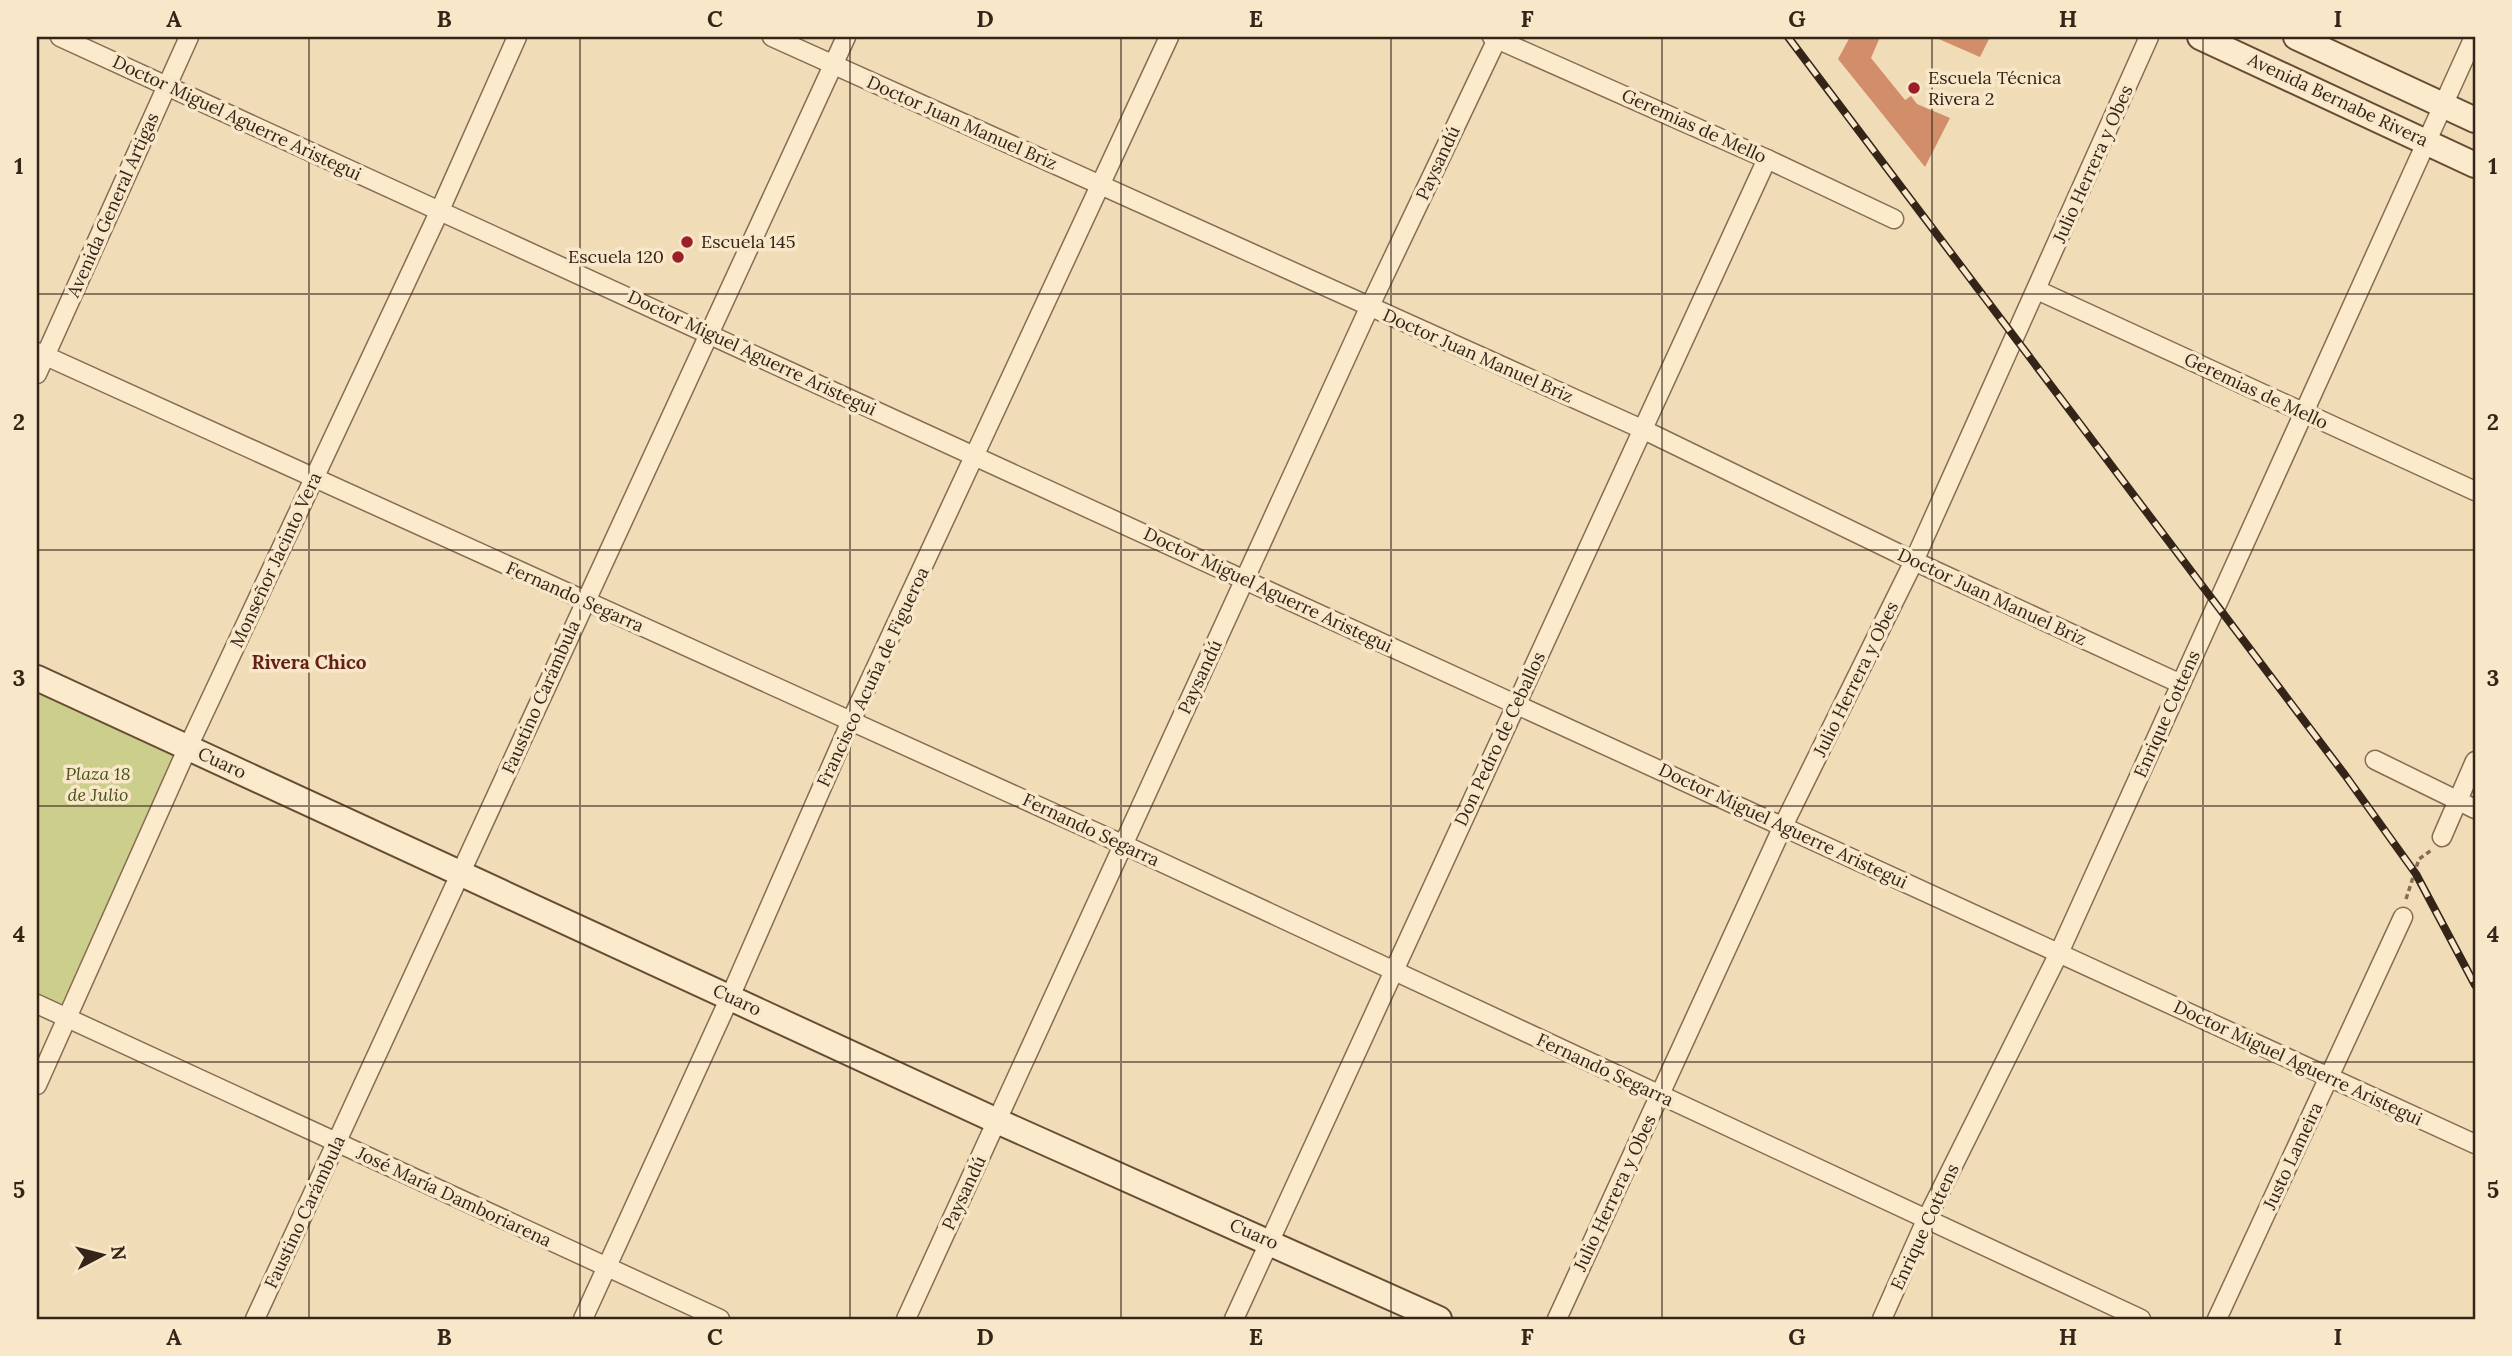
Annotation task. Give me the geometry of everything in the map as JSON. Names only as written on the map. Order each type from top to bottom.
[{"type":"street","name":"Doctor Miguel Aguerre Aristegui","points":[[60,37],[2475,1144]]},
{"type":"street","name":"Avenida General Artigas","points":[[37,374],[41,354],[190,37]]},
{"type":"street","name":"Monseñor Jacinto Vera","points":[[37,1085],[188,747],[440,211],[517,37]]},
{"type":"street","name":"Doctor Juan Manuel Briz","points":[[772,37],[1644,430],[1914,561],[2181,684]]},
{"type":"street","name":"Faustino Carámbula","points":[[255,1319],[846,37]]},
{"type":"street","name":"Francisco Acuña de Figueroa","points":[[583,1319],[730,997],[851,721],[977,456],[1169,37]]},
{"type":"street","name":"Julio Herrera y Obes","points":[[1557,1319],[1783,826],[1914,561],[2149,37]]},
{"type":"street","name":"Avenida Bernabe Rivera","points":[[2200,37],[2475,164]]},
{"type":"street","points":[[2296,37],[2475,120]]},
{"type":"street","name":"Enrique Cottens","points":[[1882,1319],[1927,1219],[2059,953],[2473,37]]},
{"type":"street","name":"Geremias de Mello","points":[[1496,38],[1894,219]]},
{"type":"street","name":"Paysandú","points":[[906,1319],[1122,844],[1496,38]]},
{"type":"street","name":"Don Pedro de Ceballos","points":[[1234,1319],[1767,159]]},
{"type":"street","name":"Geremias de Mello","points":[[2037,290],[2475,491]]},
{"type":"street","name":"Fernando Segarra","points":[[41,354],[1122,844],[2141,1319]]},
{"type":"street","name":"Cuaro","points":[[37,678],[997,1121],[1439,1319]]},
{"type":"street","points":[[2375,760],[2475,809]]},
{"type":"street","points":[[2442,837],[2475,761]]},
{"type":"street","name":"Justo Lameira","points":[[2217,1319],[2403,916]]},
{"type":"street","name":"José María Damboriarena","points":[[37,1004],[720,1319]]},
{"type":"path","points":[[2403,916],[2419,859],[2437,846],[2442,837]]},
{"type":"green space","name":"Plaza 18 de Julio","points":[[37,690],[176,756],[61,1005],[37,993]]},
{"type":"building","points":[[1850,37],[1880,37],[1871,58],[1905,100],[1911,96],[1917,104],[1950,118],[1925,167],[1838,59]]},
{"type":"building","points":[[1934,37],[1990,37],[1980,57]]},
{"type":"railway","points":[[1788,37],[2345,775],[2416,874],[2475,985]]},
{"type":"place","name":"Escuela Técnica Rivera 2","points":[[1914,88]]},
{"type":"place","name":"Escuela 145","points":[[687,242]]},
{"type":"place","name":"Escuela 120","points":[[678,257]]},
{"type":"district","name":"Rivera Chico","points":[[309,662]]}]
